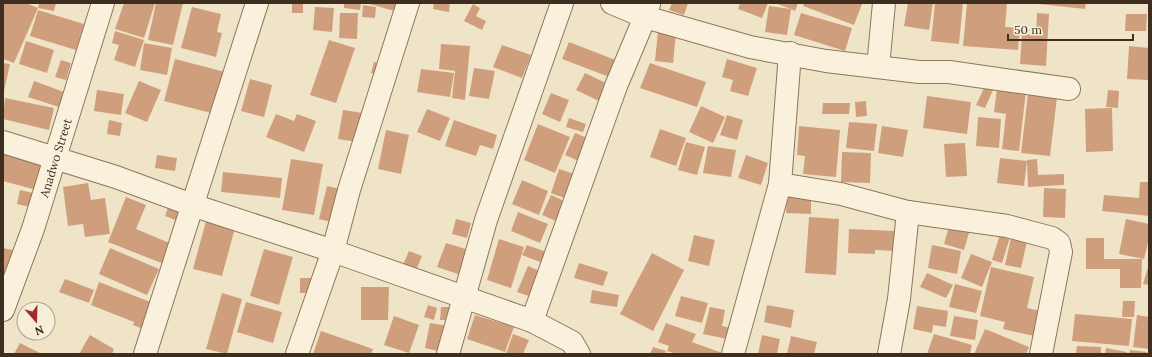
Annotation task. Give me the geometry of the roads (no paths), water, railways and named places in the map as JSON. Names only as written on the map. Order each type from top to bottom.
[{"type":"street","name":"Anadwo Street","points":[[3,310],[33,229],[103,3]]},
{"type":"street","points":[[145,354],[257,3]]},
{"type":"street","points":[[297,354],[333,251],[349,190],[408,3]]},
{"type":"street","points":[[448,354],[486,220],[562,3]]},
{"type":"street","points":[[612,3],[647,10],[750,47],[790,53],[826,61],[918,72],[949,72],[1069,89]]},
{"type":"street","points":[[878,67],[884,3]]},
{"type":"street","points":[[532,321],[616,86],[647,10]]},
{"type":"street","points":[[733,354],[780,184],[790,53]]},
{"type":"street","points":[[3,142],[116,177],[192,205],[333,251],[532,321],[572,342],[579,354]]},
{"type":"street","points":[[780,184],[841,194],[908,212],[1007,226],[1052,238],[1059,243],[1061,252],[1041,354]]},
{"type":"street","points":[[889,354],[899,299],[908,212]]}]
